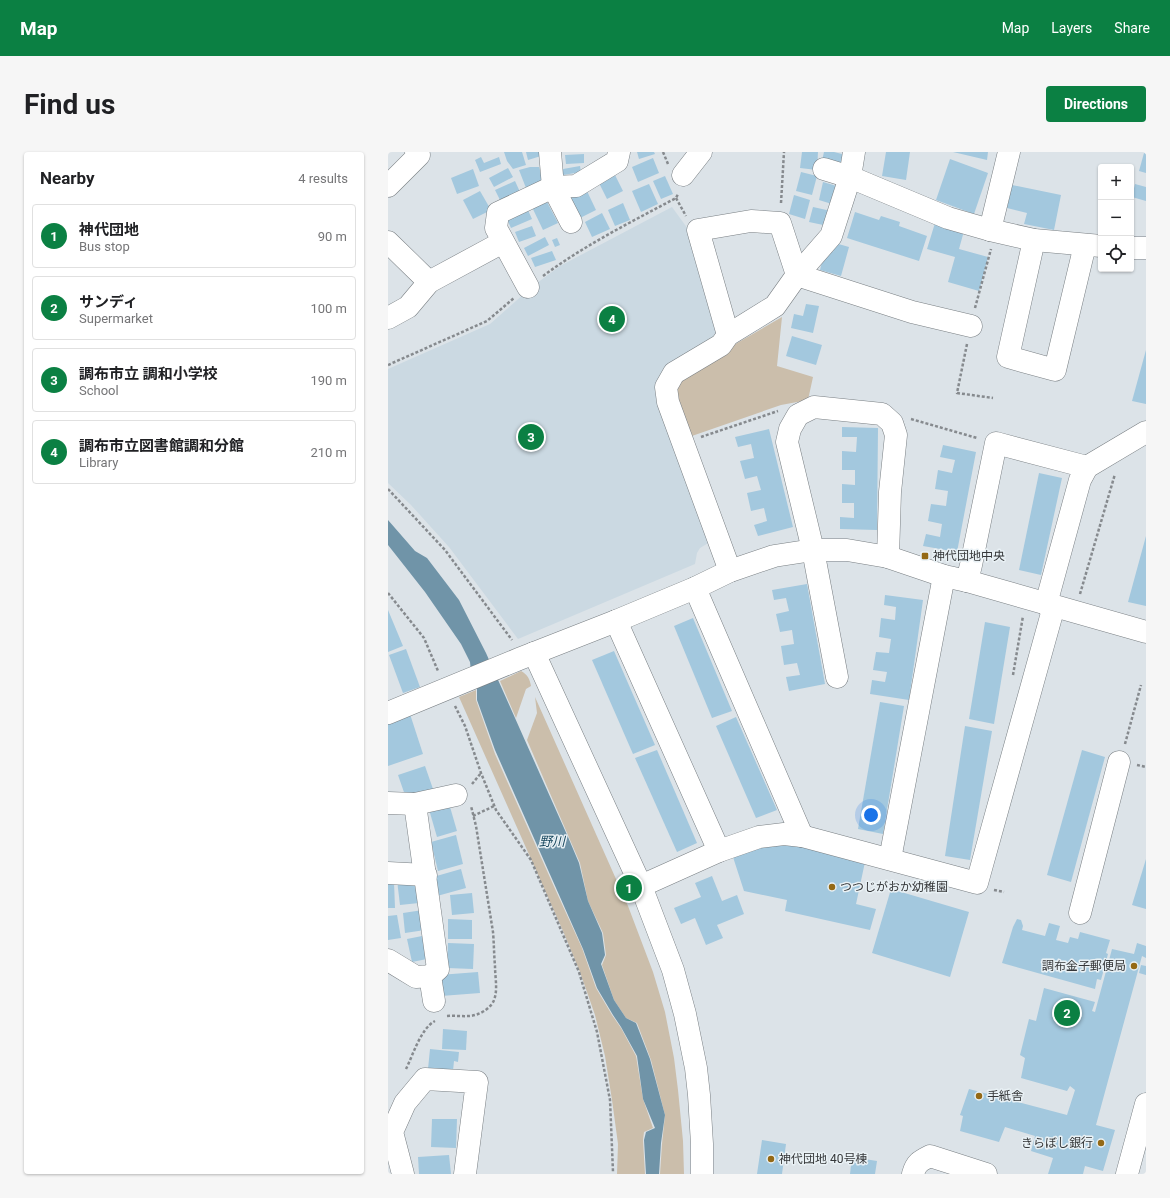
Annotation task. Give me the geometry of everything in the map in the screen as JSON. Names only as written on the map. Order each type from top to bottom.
[{"type":"street","points":[[388,186],[419,154],[416,152]]},
{"type":"street","points":[[550,152],[553,187],[571,222]]},
{"type":"street","points":[[528,287],[496,228],[498,213],[553,187],[576,186],[617,161],[619,152]]},
{"type":"street","points":[[683,175],[701,152]]},
{"type":"street","points":[[730,571],[668,402],[666,386],[674,373],[721,345],[728,335],[775,306],[797,275],[831,236],[850,177],[854,152]]},
{"type":"street","points":[[990,230],[1009,152]]},
{"type":"street","points":[[824,169],[850,177],[948,218],[990,230],[1034,240],[1093,245],[1055,370],[1008,358],[1034,240]]},
{"type":"street","points":[[728,335],[698,230],[750,221],[780,223],[797,275],[909,321],[971,326]]},
{"type":"street","points":[[388,242],[429,282]]},
{"type":"street","points":[[388,318],[408,307],[429,282],[503,242]]},
{"type":"street","points":[[1134,248],[1146,248]]},
{"type":"street","points":[[837,677],[813,550],[787,442],[790,429],[798,415],[814,407],[882,414],[892,423],[896,435],[890,492],[888,557]]},
{"type":"street","points":[[641,886],[719,850],[759,837],[784,834],[802,836],[977,883],[996,783],[1050,605],[1080,480],[1087,467],[1146,432]]},
{"type":"street","points":[[967,580],[973,558],[996,444],[1087,467]]},
{"type":"street","points":[[388,713],[526,656],[616,621],[695,588],[730,571],[774,556],[813,550],[847,550],[888,557],[944,576],[967,580],[1146,632]]},
{"type":"street","points":[[890,859],[944,576]]},
{"type":"street","points":[[695,588],[802,836]]},
{"type":"street","points":[[616,621],[719,850]]},
{"type":"street","points":[[526,656],[641,886],[673,970],[685,1014],[696,1068],[702,1144],[702,1174]]},
{"type":"street","points":[[1080,913],[1122,754]]},
{"type":"street","points":[[388,803],[415,804],[466,795]]},
{"type":"street","points":[[388,960],[416,977],[430,976],[438,969],[415,804]]},
{"type":"street","points":[[388,873],[426,875]]},
{"type":"street","points":[[430,976],[439,1012]]},
{"type":"street","points":[[403,1174],[390,1133],[405,1103],[425,1079],[478,1082],[465,1174]]},
{"type":"street","points":[[1127,1174],[1146,1104]]},
{"type":"street","points":[[913,1174],[915,1166],[921,1160],[930,1156],[986,1174]]},
{"type":"path","points":[[780,223],[784,152]]},
{"type":"path","points":[[957,392],[993,398]]},
{"type":"path","points":[[1079,596],[1115,473]]},
{"type":"path","points":[[388,489],[445,550],[526,656]]},
{"type":"path","points":[[388,594],[424,638],[450,688],[494,806],[530,860],[579,972],[597,1032],[610,1100],[613,1172]]},
{"type":"path","points":[[1122,754],[1141,685]]},
{"type":"path","points":[[403,1076],[421,1037],[439,1012],[449,1016],[477,1015],[492,1004],[495,996],[496,983],[494,945],[476,826],[466,795],[481,773]]},
{"type":"path","points":[[473,816],[494,806]]},
{"type":"shaded area","points":[[672,207],[688,229],[719,331],[715,342],[669,367],[710,542],[700,548],[697,553],[695,564],[518,639],[449,547],[411,505],[388,483],[388,369],[490,324],[533,286],[560,266]]},
{"type":"shaded area","points":[[782,317],[777,366],[813,377],[808,400],[781,405],[689,437],[674,390],[682,378],[706,361]]},
{"type":"shaded area","points":[[521,671],[528,677],[531,686],[526,689],[516,718],[500,681]]},
{"type":"shaded area","points":[[476,690],[476,700],[495,754],[582,948],[596,988],[621,1028],[636,1056],[643,1099],[653,1128],[644,1132],[645,1174],[617,1174],[618,1144],[612,1100],[605,1056],[595,1015],[580,972],[563,931],[459,697]]},
{"type":"shaded area","points":[[535,697],[628,906],[653,972],[665,1012],[674,1058],[683,1141],[684,1174],[660,1174],[665,1115],[651,1060],[637,1023],[626,1018],[614,1000],[602,965],[606,955],[603,933],[588,901],[580,863],[527,740],[537,713]]},
{"type":"water","name":"野川","points":[[388,520],[415,551],[427,558],[459,600],[486,653],[579,863],[588,901],[602,933],[605,955],[601,964],[614,1000],[626,1018],[636,1023],[650,1059],[665,1115],[659,1174],[646,1174],[644,1140],[646,1132],[655,1128],[643,1099],[637,1056],[597,988],[583,949],[495,750],[477,700],[477,689],[471,671],[470,662],[461,644],[425,592],[388,545]]},
{"type":"building","points":[[504,152],[522,152],[526,165],[513,169],[507,161]]},
{"type":"building","points":[[526,152],[540,152],[541,156],[528,160]]},
{"type":"building","points":[[637,152],[654,152],[655,154],[639,159]]},
{"type":"building","points":[[802,152],[818,152],[817,170],[800,168]]},
{"type":"building","points":[[824,152],[834,152],[850,156],[846,171],[821,165]]},
{"type":"building","points":[[886,152],[910,152],[906,180],[882,176]]},
{"type":"building","points":[[953,152],[988,152],[987,160]]},
{"type":"building","points":[[1144,153],[1146,154],[1146,173],[1139,171]]},
{"type":"building","points":[[584,154],[584,163],[566,164],[565,155]]},
{"type":"building","points":[[481,157],[484,163],[499,157],[501,164],[480,172],[475,160]]},
{"type":"building","points":[[653,158],[659,173],[638,182],[632,167]]},
{"type":"building","points":[[950,159],[988,173],[974,214],[936,200]]},
{"type":"building","points":[[580,166],[581,172],[563,175],[563,169]]},
{"type":"building","points":[[530,167],[539,167],[544,181],[526,188],[519,170]]},
{"type":"building","points":[[508,168],[513,177],[494,187],[489,178]]},
{"type":"building","points":[[473,169],[479,186],[457,194],[451,178]]},
{"type":"building","points":[[801,172],[817,176],[812,195],[796,191]]},
{"type":"building","points":[[614,173],[623,191],[607,199],[598,181]]},
{"type":"building","points":[[665,176],[673,194],[661,199],[653,181]]},
{"type":"building","points":[[515,181],[520,192],[500,200],[495,190]]},
{"type":"building","points":[[823,182],[840,187],[835,205],[819,200]]},
{"type":"building","points":[[649,184],[658,204],[641,212],[632,191]]},
{"type":"building","points":[[1135,184],[1146,187],[1146,201],[1134,198]]},
{"type":"building","points":[[1012,185],[1061,195],[1054,230],[1024,224],[1027,213],[1007,208]]},
{"type":"building","points":[[586,189],[596,210],[578,219],[568,198]]},
{"type":"building","points":[[480,191],[491,210],[473,219],[463,200]]},
{"type":"building","points":[[794,195],[810,200],[805,219],[789,214]]},
{"type":"building","points":[[545,198],[558,223],[543,230],[531,205]]},
{"type":"building","points":[[623,203],[630,220],[615,226],[608,210]]},
{"type":"building","points":[[813,207],[831,211],[828,226],[809,222]]},
{"type":"building","points":[[527,208],[532,219],[511,228],[506,217]]},
{"type":"building","points":[[855,212],[879,220],[881,216],[900,222],[899,226],[927,236],[919,261],[847,238]]},
{"type":"building","points":[[602,213],[610,229],[592,237],[585,222]]},
{"type":"building","points":[[935,223],[964,231],[959,249],[988,257],[979,291],[948,282],[955,257],[927,249]]},
{"type":"building","points":[[532,226],[536,236],[519,242],[515,232]]},
{"type":"building","points":[[545,237],[549,245],[528,256],[524,248]]},
{"type":"building","points":[[557,238],[560,245],[555,247],[552,240]]},
{"type":"building","points":[[835,243],[849,247],[841,276],[820,270],[825,250],[833,252]]},
{"type":"building","points":[[552,251],[556,260],[535,267],[531,258]]},
{"type":"building","points":[[806,304],[819,306],[813,333],[791,328],[794,314],[803,316]]},
{"type":"building","points":[[792,336],[822,345],[816,365],[786,356]]},
{"type":"building","points":[[1146,350],[1146,404],[1132,401]]},
{"type":"building","points":[[842,427],[878,428],[877,530],[840,529],[840,517],[854,518],[854,503],[842,503],[842,484],[855,485],[855,470],[842,470],[842,451],[856,452],[857,437],[842,437]]},
{"type":"building","points":[[769,429],[793,527],[758,536],[754,525],[767,521],[764,508],[751,511],[747,493],[761,490],[757,476],[745,479],[740,461],[754,458],[751,444],[738,447],[735,437]]},
{"type":"building","points":[[943,445],[976,452],[957,552],[923,546],[926,534],[940,537],[942,524],[928,521],[931,504],[946,506],[948,491],[935,489],[938,470],[952,473],[955,460],[940,457]]},
{"type":"building","points":[[1039,473],[1062,478],[1041,575],[1019,570]]},
{"type":"building","points":[[1146,536],[1146,606],[1128,602]]},
{"type":"building","points":[[807,584],[825,684],[789,691],[786,677],[800,675],[797,663],[784,665],[781,646],[794,644],[792,630],[780,632],[776,614],[789,611],[786,598],[774,600],[772,590]]},
{"type":"building","points":[[885,595],[923,600],[909,700],[870,694],[872,680],[885,682],[887,672],[873,670],[876,652],[889,653],[891,639],[879,637],[881,618],[895,620],[896,607],[884,605]]},
{"type":"building","points":[[388,610],[403,646],[388,652]]},
{"type":"building","points":[[693,618],[732,711],[712,718],[674,626]]},
{"type":"building","points":[[985,622],[1010,627],[994,724],[969,719]]},
{"type":"building","points":[[406,649],[420,687],[403,693],[389,655]]},
{"type":"building","points":[[614,651],[655,745],[633,754],[592,660]]},
{"type":"building","points":[[880,702],[904,706],[883,834],[858,829]]},
{"type":"building","points":[[409,711],[423,754],[388,766],[388,718]]},
{"type":"building","points":[[736,717],[777,810],[756,818],[716,726]]},
{"type":"building","points":[[965,726],[992,731],[970,860],[945,856]]},
{"type":"building","points":[[657,750],[697,843],[677,852],[635,758]]},
{"type":"building","points":[[1082,750],[1105,757],[1071,882],[1047,875]]},
{"type":"building","points":[[425,766],[433,789],[406,798],[398,775]]},
{"type":"building","points":[[448,800],[457,831],[437,837],[428,806]]},
{"type":"building","points":[[456,835],[463,864],[438,871],[431,842]]},
{"type":"building","points":[[780,842],[865,862],[856,904],[876,909],[870,930],[785,911],[787,900],[744,891],[733,857]]},
{"type":"building","points":[[1146,859],[1146,909],[1132,905]]},
{"type":"building","points":[[461,869],[466,888],[437,896],[433,877]]},
{"type":"building","points":[[712,876],[722,901],[737,895],[744,914],[717,925],[723,938],[706,945],[695,918],[681,924],[674,908],[701,897],[695,883]]},
{"type":"building","points":[[416,878],[419,903],[400,905],[397,880]]},
{"type":"building","points":[[388,882],[394,882],[395,908],[388,908]]},
{"type":"building","points":[[891,889],[969,912],[950,977],[872,953]]},
{"type":"building","points":[[472,893],[474,913],[452,915],[450,895]]},
{"type":"building","points":[[423,910],[425,930],[405,933],[403,913]]},
{"type":"building","points":[[397,915],[401,938],[388,940],[388,916]]},
{"type":"building","points":[[448,919],[472,920],[472,939],[448,939]]},
{"type":"building","points":[[1017,919],[1021,920],[1023,926],[1022,930],[1045,936],[1049,923],[1060,926],[1056,940],[1068,943],[1070,937],[1078,939],[1080,932],[1110,940],[1101,980],[1097,979],[1095,989],[1002,963],[1013,927]]},
{"type":"building","points":[[427,935],[432,958],[412,962],[407,939]]},
{"type":"building","points":[[448,943],[474,944],[473,969],[447,968]]},
{"type":"building","points":[[1137,943],[1146,946],[1146,958],[1142,956],[1096,1125],[1115,1130],[1103,1171],[1085,1166],[1083,1174],[1048,1174],[1053,1158],[1031,1151],[1035,1136],[1005,1127],[999,1142],[960,1131],[963,1116],[960,1115],[969,1089],[1067,1115],[1075,1090],[1070,1086],[1067,1091],[1021,1078],[1025,1058],[1020,1055],[1029,1019],[1036,1021],[1044,988],[1095,1002],[1092,1011],[1095,1012],[1112,949],[1134,954]]},
{"type":"building","points":[[1141,965],[1146,966],[1146,975],[1139,973]]},
{"type":"building","points":[[478,972],[480,993],[441,996],[439,975]]},
{"type":"building","points":[[443,1029],[467,1031],[466,1050],[442,1049]]},
{"type":"building","points":[[430,1049],[459,1052],[458,1062],[454,1061],[453,1071],[428,1069]]},
{"type":"building","points":[[432,1119],[457,1119],[456,1148],[431,1147]]},
{"type":"building","name":"神代団地 40号棟","points":[[762,1140],[786,1144],[782,1174],[757,1174]]},
{"type":"building","points":[[449,1155],[451,1174],[419,1174],[418,1157]]},
{"type":"building","points":[[852,1157],[877,1161],[875,1174],[850,1174]]},
{"type":"place","name":"調布市立図書館調和分館","points":[[612,319]]},
{"type":"place","name":"調布市立 調和小学校","points":[[531,437]]},
{"type":"place","name":"神代団地中央","points":[[925,556]]},
{"type":"place","name":"つつじがおか幼稚園","points":[[832,887]]},
{"type":"place","name":"神代団地","points":[[629,888]]},
{"type":"place","name":"調布金子郵便局","points":[[1134,966]]},
{"type":"place","name":"サンディ","points":[[1067,1013]]},
{"type":"place","name":"手紙舎","points":[[979,1096]]},
{"type":"place","name":"きらぼし銀行","points":[[1101,1143]]},
{"type":"place","name":"神代団地 40号棟","points":[[771,1159]]}]
